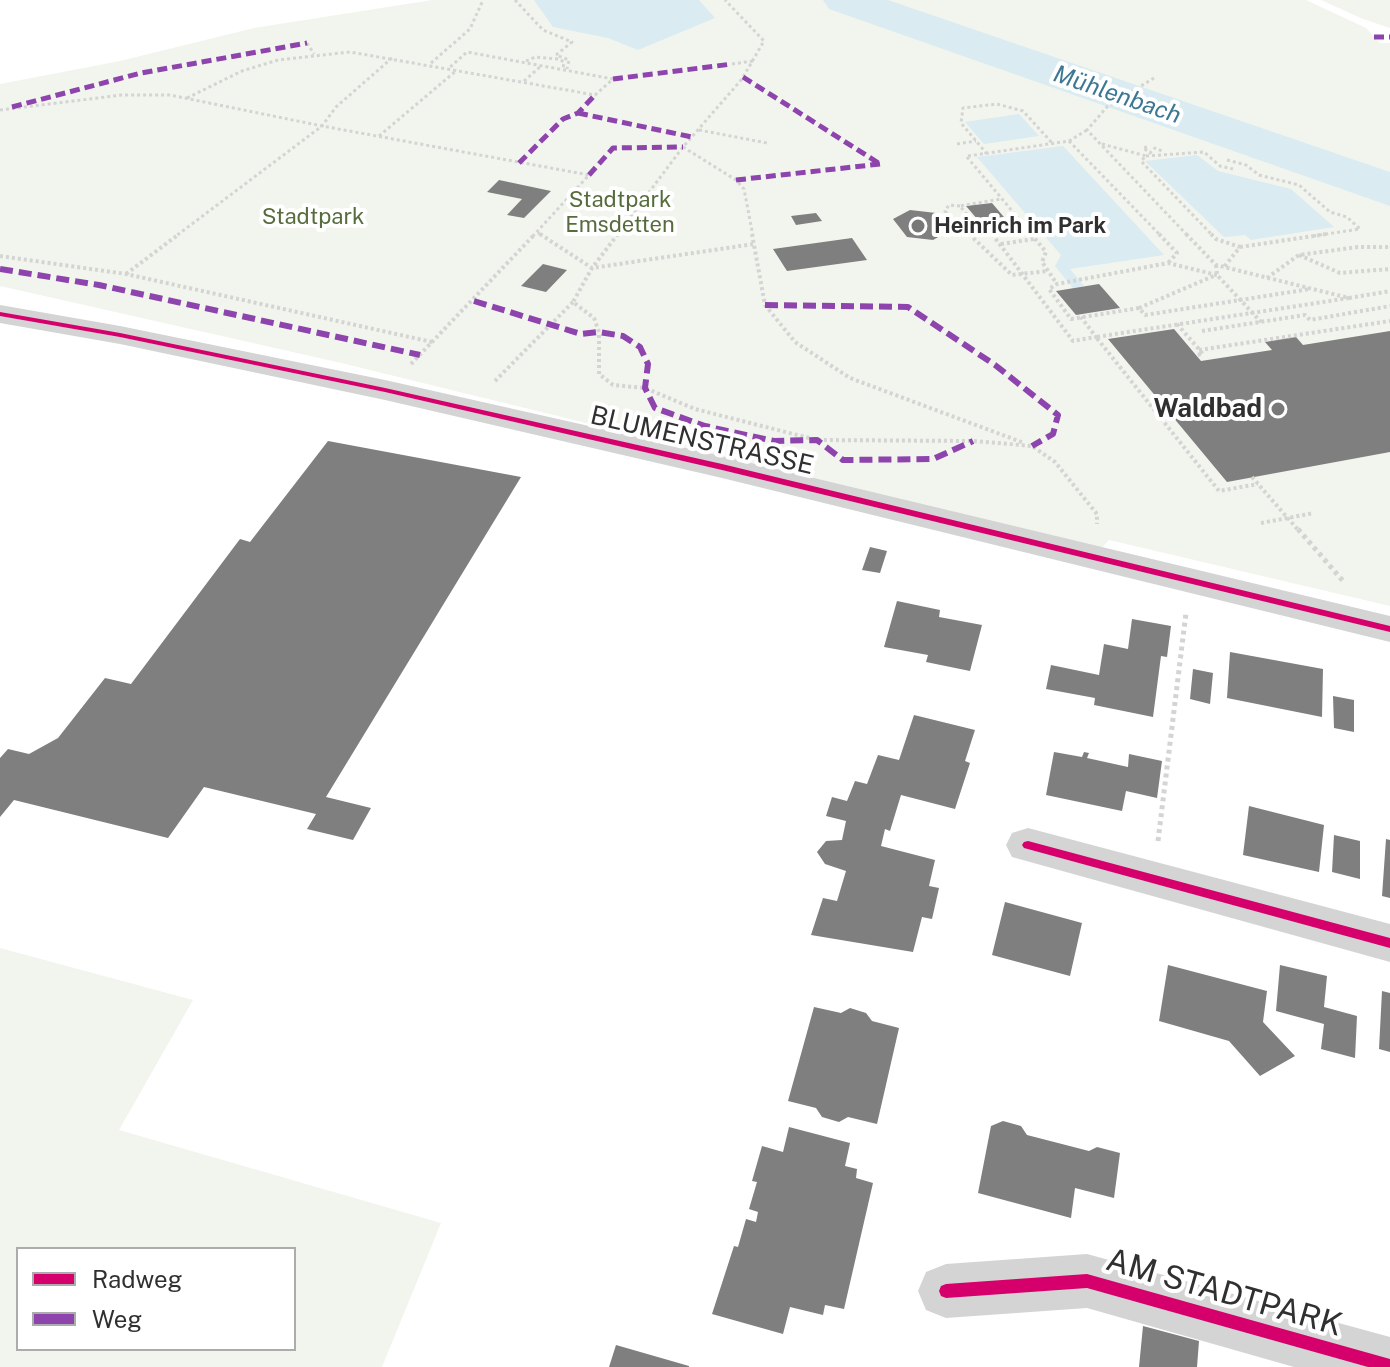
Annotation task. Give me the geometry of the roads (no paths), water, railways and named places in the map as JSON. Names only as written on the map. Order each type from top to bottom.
[{"type":"street","name":"BLUMENSTRASSE","points":[[0,314],[120,335],[466,409],[1387,628]]},
{"type":"street","points":[[1028,845],[1390,943]]},
{"type":"street","name":"AM STADTPARK","points":[[946,1291],[1087,1281],[1390,1366]]},
{"type":"waterway","name":"Mühlenbach","points":[[845,0],[1390,190]]},
{"type":"place","name":"Heinrich im Park","points":[[918,226]]},
{"type":"place","name":"Waldbad","points":[[1278,409]]},
{"type":"park label","name":"Stadtpark Emsdetten","points":[[620,212]]},
{"type":"park label","name":"Stadtpark","points":[[313,217]]}]
